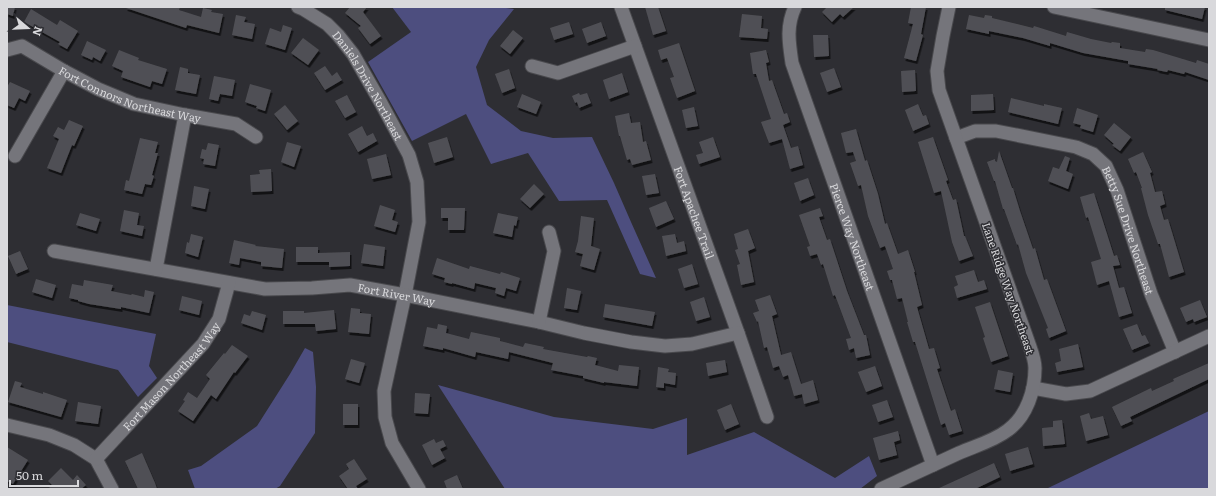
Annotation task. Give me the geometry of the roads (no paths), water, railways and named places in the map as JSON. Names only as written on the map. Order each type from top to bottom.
[{"type":"street","name":"Daniels Drive Northeast","points":[[298,7],[327,24],[353,54],[409,155],[417,182],[419,222],[384,391],[385,417],[392,443],[415,488]]},
{"type":"street","name":"Fort Apachee Trail","points":[[621,7],[767,417]]},
{"type":"street","name":"Pierce Way Northeast","points":[[796,7],[790,17],[788,39],[792,63],[933,465]]},
{"type":"street","name":"Lane Ridge Way Northeast","points":[[881,489],[994,439],[1009,430],[1020,417],[1028,404],[1033,388],[1035,366],[1028,341],[939,90],[937,71],[949,7]]},
{"type":"street","points":[[1054,7],[1209,40]]},
{"type":"street","name":"Fort Connors Northeast Way","points":[[7,50],[22,46],[98,89],[134,104],[236,124],[256,137]]},
{"type":"street","points":[[532,66],[558,73],[634,46]]},
{"type":"street","points":[[14,156],[64,71]]},
{"type":"street","points":[[156,269],[185,115]]},
{"type":"street","name":"Betty Sue Drive Northeast","points":[[956,138],[975,131],[996,131],[1076,146],[1093,154],[1106,166],[1118,190],[1151,294],[1175,352]]},
{"type":"street","points":[[539,322],[554,251],[549,232]]},
{"type":"street","name":"Fort River Way","points":[[54,251],[265,289],[350,285],[405,294],[631,342],[665,346],[692,344],[738,333]]},
{"type":"street","name":"Fort Mason Northeast Way","points":[[96,459],[203,344],[219,319],[228,283]]},
{"type":"street","points":[[1033,388],[1066,394],[1090,391],[1209,336]]},
{"type":"street","points":[[7,425],[49,435],[74,445],[96,459],[112,489]]}]
